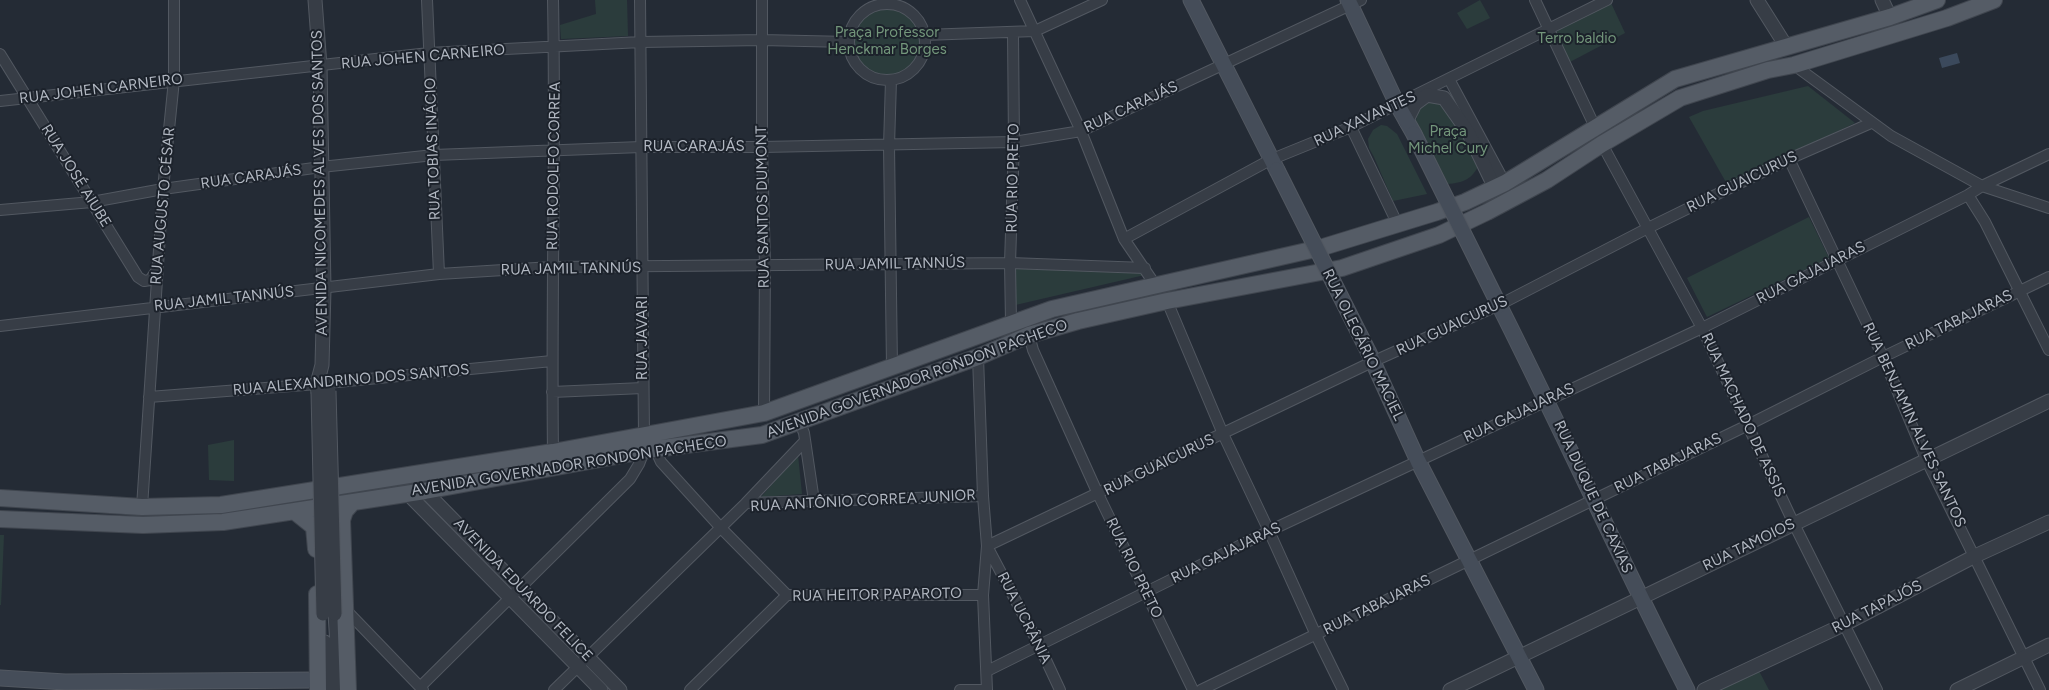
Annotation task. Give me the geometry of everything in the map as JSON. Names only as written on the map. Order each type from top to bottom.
[{"type":"main road","name":"RUA OLEGÁRIO MACIEL","points":[[1191,0],[1222,65],[1370,358],[1418,461],[1536,690]]},
{"type":"main road","name":"AVENIDA GOVERNADOR RONDON PACHECO","points":[[0,519],[143,525],[223,522],[425,491],[648,445],[730,421],[764,413],[1011,322],[1052,309],[1320,248],[1398,225],[1465,202],[1500,186],[1675,79],[1890,17],[1937,0]]},
{"type":"main road","name":"AVENIDA GOVERNADOR RONDON PACHECO","points":[[0,498],[142,507],[221,506],[554,452],[762,435],[800,423],[978,357],[1029,336],[1078,321],[1167,301],[1342,268],[1439,235],[1487,212],[1547,180],[1602,144],[1680,98],[1768,70],[1794,65],[1947,18],[1994,0]]},
{"type":"main road","points":[[1353,2],[1398,104]]},
{"type":"main road","name":"RUA DUQUE DE CAXIAS","points":[[1398,104],[1500,304],[1594,498],[1640,598],[1687,690]]},
{"type":"main road","name":"AVENIDA NICOMEDES ALVES DOS SANTOS","points":[[348,690],[334,612],[343,555],[342,520],[345,511],[353,502]]},
{"type":"main road","points":[[0,678],[156,686],[321,687],[315,528],[312,524],[294,511]]},
{"type":"main road","points":[[316,554],[324,545],[330,542],[340,549],[343,555]]},
{"type":"street","name":"RUA AUGUSTO CÉSAR","points":[[142,507],[154,307],[163,189],[174,80],[174,0]]},
{"type":"street","name":"AVENIDA NICOMEDES ALVES DOS SANTOS","points":[[315,0],[320,66],[324,289],[322,365],[334,612],[340,690]]},
{"type":"street","name":"RUA TOBIAS INÁCIO","points":[[427,0],[439,274]]},
{"type":"street","name":"RUA RODOLFO CORREA","points":[[553,0],[556,150],[552,267],[552,392],[554,452]]},
{"type":"street","name":"RUA JAVARI","points":[[640,0],[643,388],[648,445]]},
{"type":"street","name":"RUA SANTOS DUMONT","points":[[762,0],[762,148],[765,266],[764,413]]},
{"type":"street","points":[[1020,0],[1081,132],[1124,239],[1156,286]]},
{"type":"street","points":[[924,35],[1013,34],[1035,31],[1102,0]]},
{"type":"street","points":[[1535,0],[1595,127]]},
{"type":"street","name":"RUA XAVANTES","points":[[1124,239],[1607,0]]},
{"type":"street","points":[[1757,0],[1786,46]]},
{"type":"street","points":[[1882,0],[1890,17]]},
{"type":"street","points":[[884,2],[900,7],[914,16],[921,25],[924,35],[924,53],[920,61],[908,74],[891,80],[878,79],[867,75],[857,66],[850,55],[848,42],[854,20],[862,12],[872,6],[884,2]]},
{"type":"street","name":"RUA CARAJÁS","points":[[0,210],[92,202],[163,189],[321,167],[434,154],[641,147],[762,148],[1014,142],[1081,132],[1353,2]]},
{"type":"street","name":"RUA RIO PRETO","points":[[1011,322],[1010,263],[1014,142],[1013,34]]},
{"type":"street","name":"RUA JOHEN CARNEIRO","points":[[0,101],[174,80],[320,66],[429,53],[641,42],[762,40],[848,42]]},
{"type":"street","name":"RUA JOSÉ AIUBE","points":[[0,54],[138,277],[144,281],[150,280],[157,270]]},
{"type":"street","points":[[1794,65],[1891,136],[1982,186],[2049,208]]},
{"type":"street","points":[[1449,79],[1500,186]]},
{"type":"street","points":[[891,80],[889,146],[892,367]]},
{"type":"street","points":[[1410,128],[1415,104],[1427,95],[1444,98],[1468,132],[1500,186]]},
{"type":"street","name":"RUA GUAICURUS","points":[[987,546],[1223,434],[1370,358],[1500,304],[1648,228],[1789,159],[1871,122]]},
{"type":"street","points":[[1351,127],[1398,225]]},
{"type":"street","name":"RUA MACHADO DE ASSIS","points":[[1602,144],[1702,328],[1794,524],[1843,625],[1877,690]]},
{"type":"street","name":"RUA GAJAJARAS","points":[[987,671],[1269,531],[1702,328],[1968,195],[1982,186],[2049,154]]},
{"type":"street","name":"RUA BENJAMIN ALVES SANTOS","points":[[1789,159],[1883,357],[1926,459],[1976,556],[2040,690]]},
{"type":"street","points":[[1968,195],[1985,222],[2049,350]]},
{"type":"street","name":"RUA JAMIL TANNÚS","points":[[0,326],[154,307],[324,289],[439,274],[552,267],[1010,263],[1145,268]]},
{"type":"street","name":"RUA TABAJARAS","points":[[1201,690],[1594,498],[1748,425],[1883,357],[2049,277]]},
{"type":"street","points":[[1167,301],[1223,434],[1343,690]]},
{"type":"street","name":"RUA RIO PRETO","points":[[1029,336],[1033,350],[1098,494],[1147,592],[1193,690]]},
{"type":"street","points":[[960,690],[987,690],[983,594],[987,546],[983,496],[978,357]]},
{"type":"street","name":"RUA ALEXANDRINO DOS SANTOS","points":[[149,397],[323,387],[552,361]]},
{"type":"street","points":[[552,392],[643,388]]},
{"type":"street","name":"RUA TAMOIOS","points":[[1450,690],[1926,459],[2049,401]]},
{"type":"street","points":[[800,423],[805,441],[814,501]]},
{"type":"street","points":[[746,503],[805,441]]},
{"type":"street","points":[[334,612],[421,689],[630,479],[648,445],[661,462],[721,528],[787,595]]},
{"type":"street","name":"AVENIDA EDUARDO FELICE","points":[[425,491],[620,690]]},
{"type":"street","name":"AVENIDA EDUARDO FELICE","points":[[407,493],[601,690]]},
{"type":"street","name":"RUA ANTÔNIO CORREA JUNIOR","points":[[554,690],[746,503],[983,496]]},
{"type":"street","name":"RUA TAPAJÓS","points":[[1704,690],[1843,625],[1976,556],[2049,522]]},
{"type":"street","points":[[460,547],[470,537]]},
{"type":"street","name":"RUA UCRÂNIA","points":[[987,546],[1039,645],[1060,690]]},
{"type":"street","name":"RUA HEITOR PAPAROTO","points":[[690,690],[787,595],[983,594]]},
{"type":"street","name":"AVENIDA NICOMEDES ALVES DOS SANTOS","points":[[321,687],[334,612]]},
{"type":"street","points":[[1957,690],[2049,644]]},
{"type":"green space","points":[[595,0],[627,0],[628,36],[561,39],[560,25],[596,14]]},
{"type":"green space","points":[[1480,0],[1490,18],[1467,29],[1457,13]]},
{"type":"green space","name":"Terro baldio","points":[[1611,3],[1625,33],[1568,63],[1554,31]]},
{"type":"green space","name":"Praça Professor Henckmar Borges","points":[[887,5],[908,11],[918,21],[924,42],[918,63],[908,73],[887,79],[866,73],[856,63],[850,42],[856,21],[866,11]]},
{"type":"green space","points":[[1808,86],[1855,123],[1727,184],[1689,117],[1703,111]]},
{"type":"green space","name":"Praça Michel Cury","points":[[1431,99],[1442,100],[1479,164],[1477,169],[1470,177],[1458,183],[1447,184],[1416,125],[1418,113]]},
{"type":"green space","points":[[1381,125],[1387,126],[1397,134],[1427,194],[1393,201],[1369,148],[1368,139],[1373,130]]},
{"type":"green space","points":[[1809,217],[1829,258],[1707,317],[1687,278]]},
{"type":"green space","points":[[1010,263],[1145,268],[1149,274],[1011,306]]},
{"type":"green space","points":[[234,440],[234,481],[209,480],[208,445]]},
{"type":"green space","points":[[798,455],[802,494],[761,497]]},
{"type":"green space","points":[[0,535],[4,535],[1,605],[0,605]]},
{"type":"green space","points":[[1759,671],[1769,690],[1720,690]]},
{"type":"water","points":[[1957,53],[1960,63],[1942,68],[1939,58]]}]
